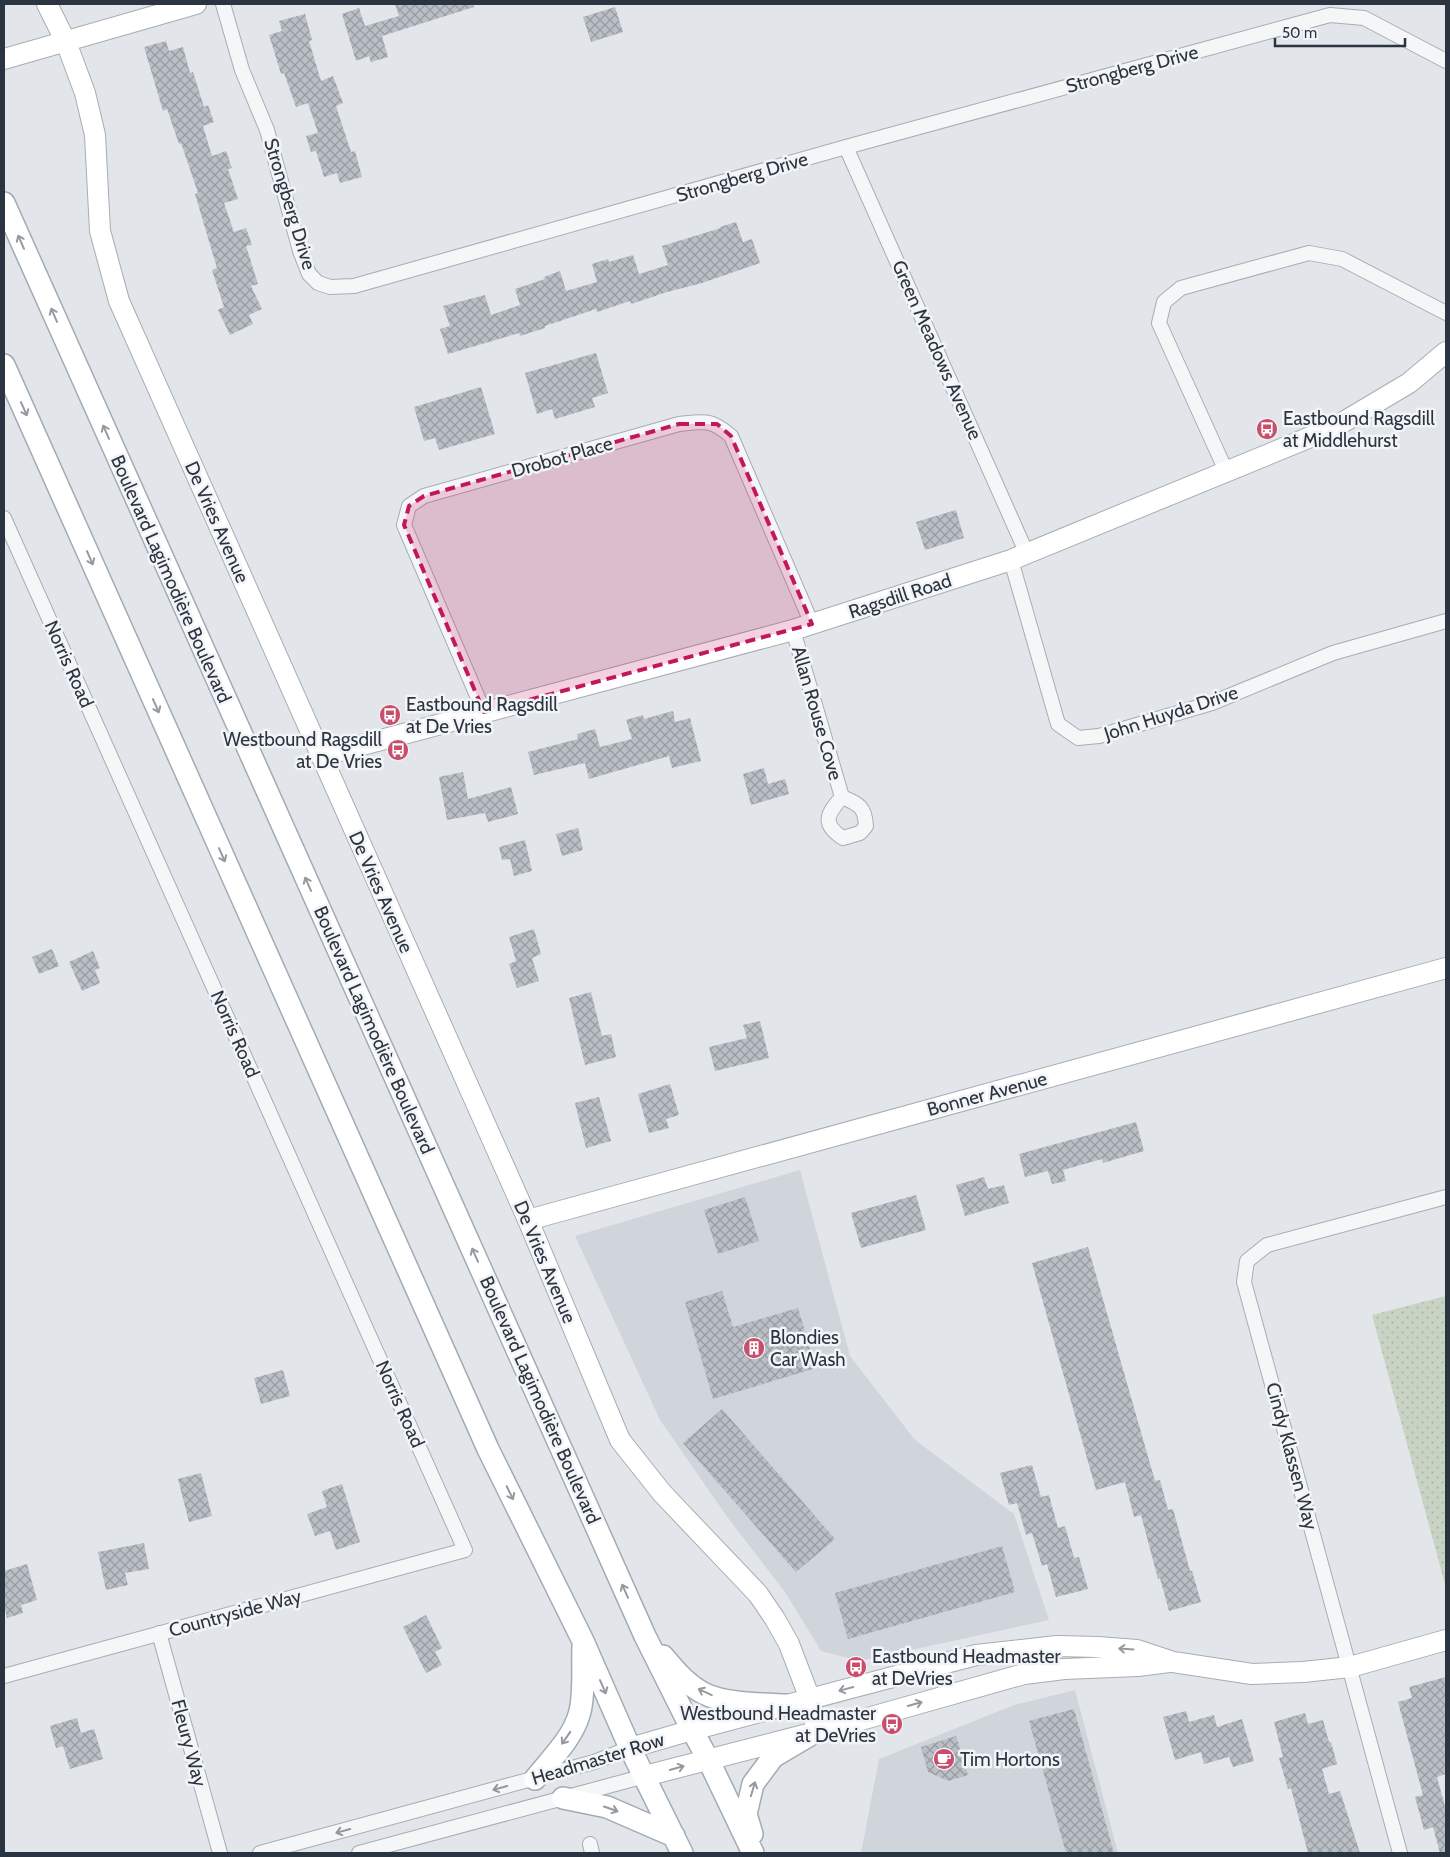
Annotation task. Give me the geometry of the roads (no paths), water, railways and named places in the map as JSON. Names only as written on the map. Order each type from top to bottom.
[{"type":"main road","name":"Boulevard Lagimodière Boulevard","points":[[4,203],[645,1636],[708,1759],[753,1853]]},
{"type":"main road","points":[[4,365],[488,1449],[583,1641],[630,1748],[678,1845]]},
{"type":"main road","points":[[645,1636],[683,1679],[703,1693],[738,1703],[786,1705]]},
{"type":"main road","points":[[535,1779],[565,1740],[579,1715],[582,1697],[583,1641]]},
{"type":"main road","points":[[758,1853],[746,1814],[754,1784],[773,1757],[818,1730]]},
{"type":"main road","points":[[563,1798],[607,1807],[678,1845]]},
{"type":"street","name":"De Vries Avenue","points":[[47,4],[66,42],[85,93],[94,135],[100,231],[119,301],[528,1220],[620,1440],[662,1493],[758,1594],[769,1609],[789,1644],[810,1699],[818,1730]]},
{"type":"street","points":[[4,58],[196,4]]},
{"type":"street","name":"Strongberg Drive","points":[[223,4],[242,70],[267,130],[300,250],[309,274],[318,283],[330,287],[354,286],[846,147],[1330,15],[1364,18],[1446,61]]},
{"type":"street","name":"Green Meadows Avenue","points":[[846,147],[1019,557]]},
{"type":"street","points":[[1226,471],[1159,323],[1164,302],[1181,288],[1309,253],[1342,259],[1446,313]]},
{"type":"street","name":"Ragsdill Road","points":[[321,756],[802,627],[1019,557],[1335,427],[1409,383],[1446,352]]},
{"type":"street","name":"Drobot Place","points":[[484,712],[404,525],[409,506],[424,496],[680,424],[702,421],[717,424],[731,436],[802,627]]},
{"type":"street","name":"Norris Road","points":[[4,518],[466,1550]]},
{"type":"street","name":"John Huyda Drive","points":[[1019,557],[1058,724],[1078,738],[1099,736],[1212,703],[1333,652],[1446,621]]},
{"type":"street","name":"Allan Rouse Cove","points":[[802,627],[842,797]]},
{"type":"street","name":"Bonner Avenue","points":[[528,1220],[1446,968]]},
{"type":"street","name":"Cindy Klassen Way","points":[[1400,1853],[1244,1282],[1247,1261],[1267,1245],[1446,1197]]},
{"type":"street","name":"Countryside Way","points":[[4,1676],[466,1550]]},
{"type":"street","name":"Fleury Way","points":[[159,1634],[220,1853]]},
{"type":"street","name":"Headmaster Row","points":[[260,1853],[535,1779],[692,1730],[976,1655],[1065,1646],[1137,1650],[1173,1662],[1252,1674],[1303,1672],[1350,1667],[1446,1640]]},
{"type":"street","name":"Headmaster Row","points":[[359,1853],[1024,1674],[1064,1669],[1138,1666],[1173,1662]]},
{"type":"place","name":"Eastbound Ragsdill at Middlehurst","points":[[1267,429]]},
{"type":"place","name":"Eastbound Ragsdill at De Vries","points":[[390,715]]},
{"type":"place","name":"Westbound Ragsdill at De Vries","points":[[398,750]]},
{"type":"place","name":"Blondies Car Wash","points":[[754,1348]]},
{"type":"place","name":"Eastbound Headmaster at DeVries","points":[[856,1667]]},
{"type":"place","name":"Westbound Headmaster at DeVries","points":[[892,1724]]},
{"type":"place","name":"Tim Hortons","points":[[944,1759]]}]
